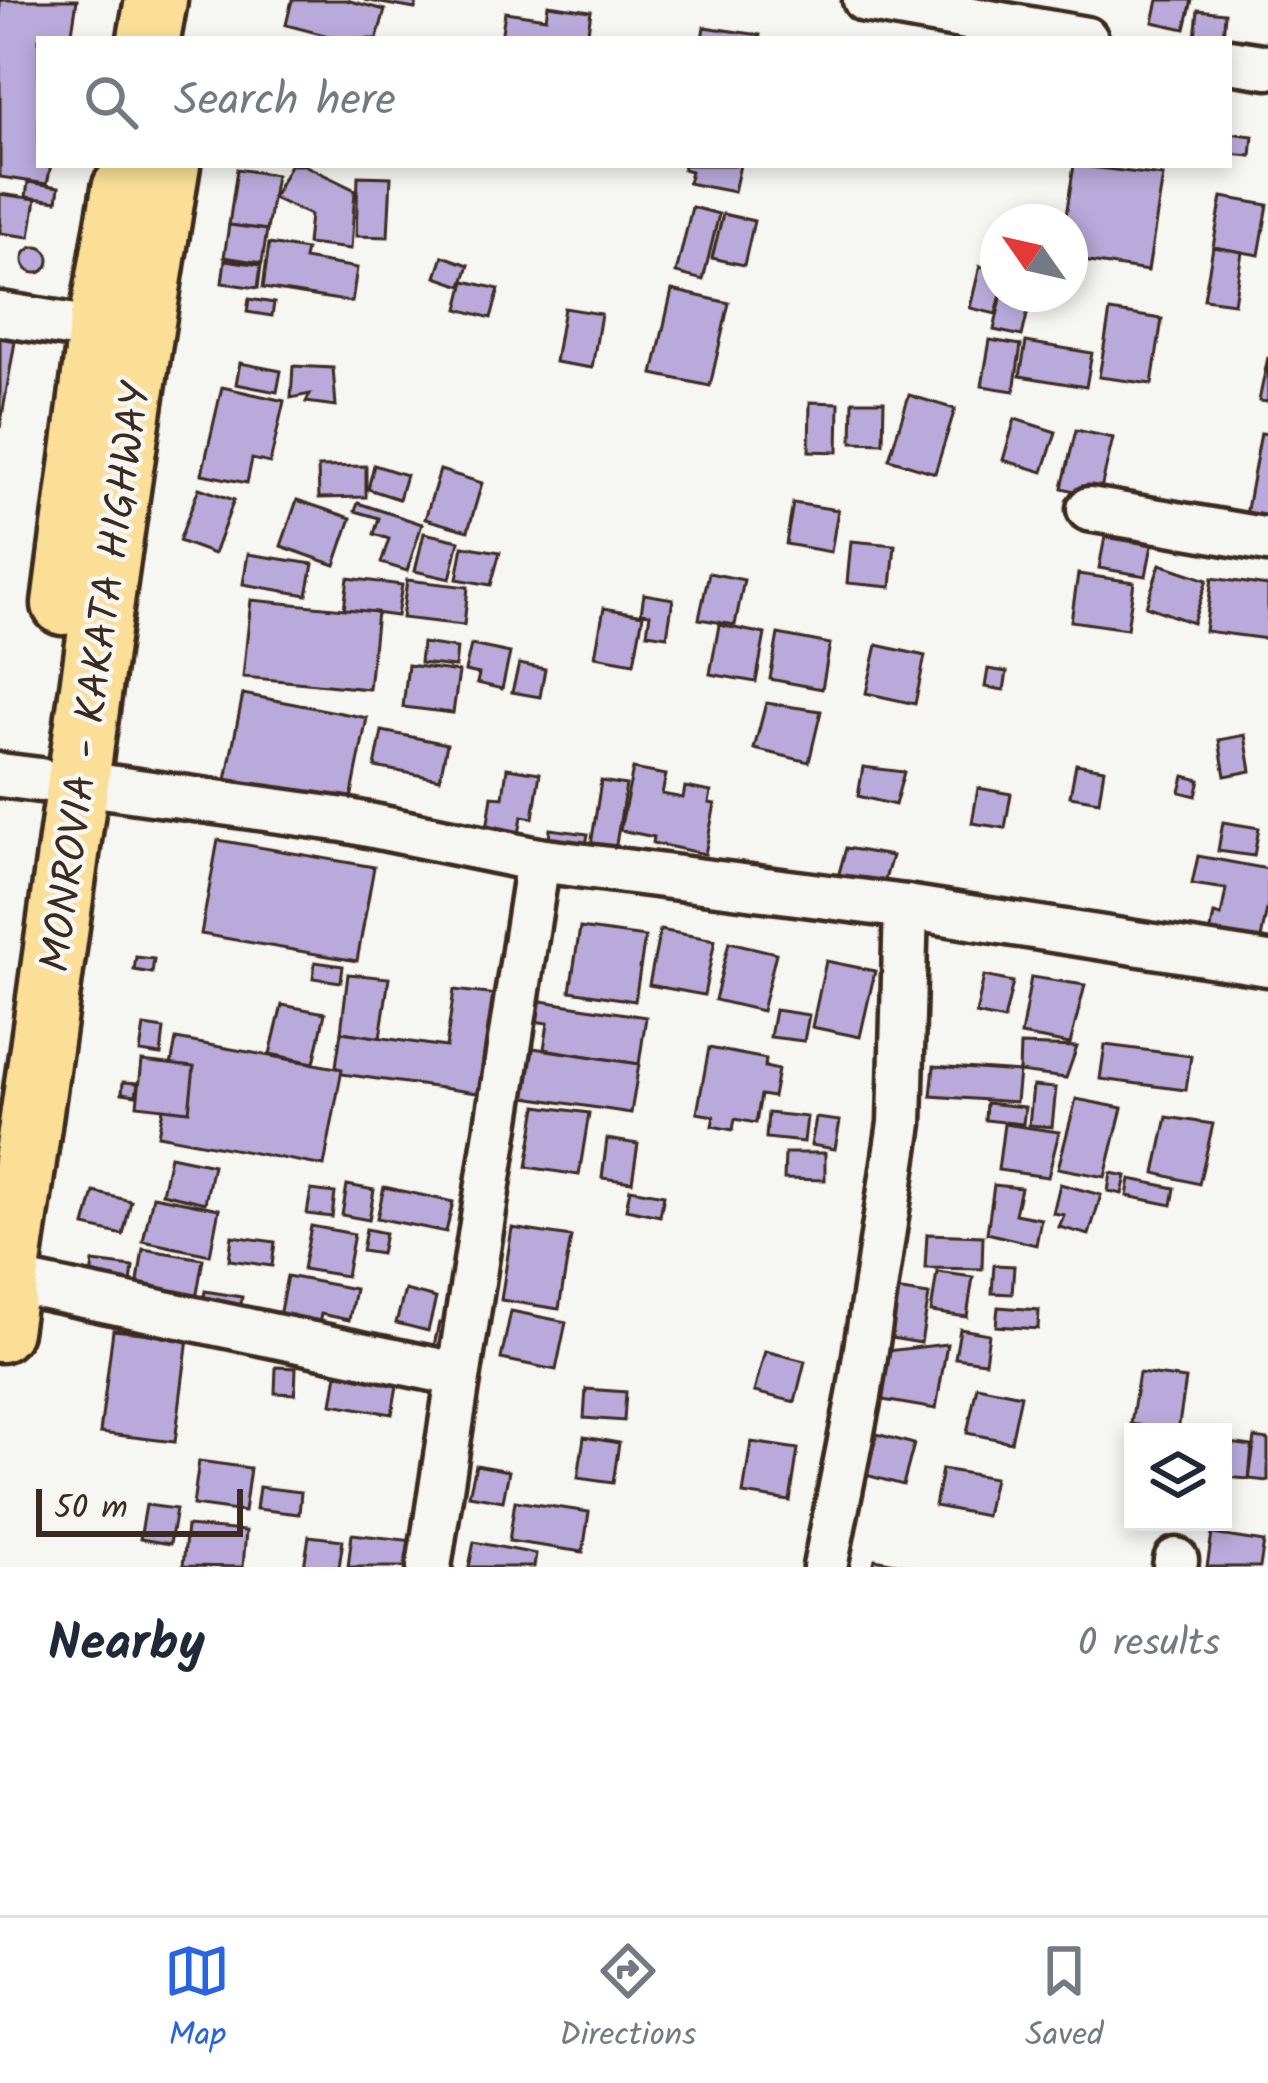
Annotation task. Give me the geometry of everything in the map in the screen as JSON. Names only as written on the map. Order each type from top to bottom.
[{"type":"highway","points":[[150,36],[156,0]]},
{"type":"highway","points":[[190,36],[196,0]]},
{"type":"highway","name":"MONROVIA - KAKATA HIGHWAY","points":[[0,1071],[99,330],[127,168]]},
{"type":"highway","name":"MONROVIA - KAKATA HIGHWAY","points":[[4,1306],[40,780],[141,336],[169,168]]},
{"type":"street","points":[[865,0],[1038,16],[1080,36]]},
{"type":"street","points":[[1232,61],[1268,67]]},
{"type":"street","points":[[0,314],[99,330]]},
{"type":"street","points":[[1089,509],[1268,540]]},
{"type":"street","points":[[40,780],[344,820],[538,860],[905,907],[1268,964]]},
{"type":"street","points":[[429,1567],[538,860]]},
{"type":"street","points":[[825,1567],[859,1396],[900,1124],[905,907]]},
{"type":"street","points":[[4,1306],[456,1374]]},
{"type":"building","points":[[0,0],[77,0],[71,36],[36,36],[36,168],[50,168],[47,184],[0,177]]},
{"type":"building","points":[[292,0],[346,0],[385,10],[378,36],[328,36],[286,25]]},
{"type":"building","points":[[364,0],[417,0],[415,9]]},
{"type":"building","points":[[1158,0],[1192,0],[1185,29],[1153,22]]},
{"type":"building","points":[[548,5],[591,11],[587,36],[501,36],[505,12],[546,18]]},
{"type":"building","points":[[1198,10],[1225,13],[1223,36],[1195,36]]},
{"type":"building","points":[[704,27],[760,35],[760,36],[702,36]]},
{"type":"building","points":[[1232,133],[1253,136],[1251,156],[1232,154]]},
{"type":"building","points":[[288,168],[310,168],[355,190],[351,249],[307,244],[310,215],[273,198]]},
{"type":"building","points":[[739,168],[734,192],[688,183],[691,171],[683,169]]},
{"type":"building","points":[[1074,168],[1163,176],[1148,271],[1088,262],[1088,204],[1068,204]]},
{"type":"building","points":[[237,169],[276,175],[267,230],[229,225]]},
{"type":"building","points":[[358,176],[391,177],[388,237],[356,236]]},
{"type":"building","points":[[28,182],[59,187],[57,201],[26,197]]},
{"type":"building","points":[[0,194],[36,199],[30,237],[0,233]]},
{"type":"building","points":[[1222,197],[1268,205],[1259,255],[1213,247]]},
{"type":"building","points":[[692,207],[719,214],[703,280],[676,273]]},
{"type":"building","points":[[723,214],[754,221],[744,265],[712,258]]},
{"type":"building","points":[[229,225],[267,230],[262,263],[224,257]]},
{"type":"building","points":[[269,244],[306,250],[304,259],[357,268],[352,302],[263,288]]},
{"type":"building","points":[[36,247],[49,260],[36,273],[23,260]]},
{"type":"building","points":[[1213,247],[1242,252],[1234,303],[1204,299]]},
{"type":"building","points":[[443,256],[469,265],[462,286],[436,277]]},
{"type":"building","points":[[225,260],[261,265],[258,288],[222,283]]},
{"type":"building","points":[[980,266],[980,310],[970,308]]},
{"type":"building","points":[[465,281],[499,289],[491,318],[458,309]]},
{"type":"building","points":[[672,290],[729,303],[710,386],[653,374]]},
{"type":"building","points":[[249,299],[274,303],[272,316],[247,312]]},
{"type":"building","points":[[564,308],[601,314],[592,368],[555,362]]},
{"type":"building","points":[[1110,311],[1162,319],[1152,384],[1099,377]]},
{"type":"building","points":[[998,312],[1028,312],[1022,336],[994,330]]},
{"type":"building","points":[[0,333],[16,336],[0,428]]},
{"type":"building","points":[[990,340],[1021,345],[1014,391],[982,386]]},
{"type":"building","points":[[1026,342],[1092,353],[1086,387],[1020,376]]},
{"type":"building","points":[[1268,357],[1268,402],[1259,401]]},
{"type":"building","points":[[240,363],[281,371],[277,392],[236,384]]},
{"type":"building","points":[[293,366],[333,368],[336,406],[306,402],[310,394],[291,398]]},
{"type":"building","points":[[222,387],[284,401],[270,463],[252,459],[247,483],[202,474]]},
{"type":"building","points":[[909,395],[955,409],[935,473],[889,459]]},
{"type":"building","points":[[853,401],[884,401],[883,443],[852,442]]},
{"type":"building","points":[[810,402],[839,403],[838,452],[809,451]]},
{"type":"building","points":[[1015,419],[1056,432],[1043,472],[1003,460]]},
{"type":"building","points":[[1076,430],[1113,438],[1099,497],[1062,488]]},
{"type":"building","points":[[1261,433],[1268,434],[1268,519],[1246,515]]},
{"type":"building","points":[[374,465],[406,475],[399,499],[368,489]]},
{"type":"building","points":[[366,466],[366,497],[319,498],[318,467]]},
{"type":"building","points":[[440,470],[482,483],[468,531],[425,519]]},
{"type":"building","points":[[199,488],[234,500],[214,554],[179,541]]},
{"type":"building","points":[[297,500],[351,518],[335,565],[281,546]]},
{"type":"building","points":[[358,503],[422,524],[407,571],[381,563],[389,539],[374,534],[379,518],[355,511]]},
{"type":"building","points":[[793,503],[838,510],[831,552],[786,544]]},
{"type":"building","points":[[424,533],[459,541],[450,579],[415,571]]},
{"type":"building","points":[[1105,537],[1152,545],[1146,576],[1099,568]]},
{"type":"building","points":[[851,541],[895,545],[891,587],[847,583]]},
{"type":"building","points":[[463,546],[500,552],[491,585],[457,579]]},
{"type":"building","points":[[248,554],[313,564],[307,595],[243,584]]},
{"type":"building","points":[[1160,564],[1207,580],[1193,623],[1146,606]]},
{"type":"building","points":[[709,573],[744,580],[735,625],[699,619]]},
{"type":"building","points":[[1078,574],[1134,582],[1127,629],[1071,621]]},
{"type":"building","points":[[348,578],[402,585],[397,616],[344,609]]},
{"type":"building","points":[[1212,578],[1268,586],[1268,639],[1205,631]]},
{"type":"building","points":[[407,580],[468,587],[464,625],[402,618]]},
{"type":"building","points":[[644,594],[673,599],[667,636],[647,633],[650,614],[641,613]]},
{"type":"building","points":[[251,600],[377,612],[369,689],[243,677]]},
{"type":"building","points":[[604,608],[643,615],[634,663],[595,656]]},
{"type":"building","points":[[719,625],[765,634],[756,682],[710,674]]},
{"type":"building","points":[[778,634],[830,644],[822,689],[770,679]]},
{"type":"building","points":[[422,643],[457,648],[455,667],[420,663]]},
{"type":"building","points":[[471,645],[510,653],[502,689],[477,683],[479,674],[465,671]]},
{"type":"building","points":[[877,645],[925,656],[915,704],[866,693]]},
{"type":"building","points":[[519,664],[545,669],[540,697],[512,692]]},
{"type":"building","points":[[408,665],[459,672],[453,713],[403,707]]},
{"type":"building","points":[[988,669],[1007,672],[1004,690],[985,687]]},
{"type":"building","points":[[243,694],[367,718],[350,804],[226,780]]},
{"type":"building","points":[[766,703],[821,711],[809,762],[754,749]]},
{"type":"building","points":[[382,731],[447,744],[440,779],[375,767]]},
{"type":"building","points":[[1245,735],[1251,771],[1225,776],[1219,740]]},
{"type":"building","points":[[1076,764],[1104,769],[1099,801],[1070,796]]},
{"type":"building","points":[[863,767],[904,772],[895,805],[858,796]]},
{"type":"building","points":[[507,768],[540,773],[533,818],[522,816],[518,841],[486,836],[492,796],[503,797]]},
{"type":"building","points":[[633,769],[666,775],[662,794],[683,798],[685,787],[711,792],[709,803],[715,804],[705,854],[620,830]]},
{"type":"building","points":[[1184,776],[1200,780],[1196,796],[1180,792]]},
{"type":"building","points":[[601,781],[626,785],[614,856],[590,852]]},
{"type":"building","points":[[978,788],[1011,794],[1005,828],[972,823]]},
{"type":"building","points":[[1223,822],[1259,828],[1254,856],[1218,851]]},
{"type":"building","points":[[550,829],[588,834],[584,855],[548,850]]},
{"type":"building","points":[[218,840],[374,867],[357,961],[201,934]]},
{"type":"building","points":[[846,848],[892,856],[879,900],[834,891]]},
{"type":"building","points":[[1198,856],[1268,869],[1268,904],[1257,959],[1207,950],[1214,914],[1221,916],[1226,889],[1192,884]]},
{"type":"building","points":[[580,928],[645,937],[635,1001],[570,991]]},
{"type":"building","points":[[660,930],[715,940],[704,995],[649,985]]},
{"type":"building","points":[[729,942],[776,953],[762,1011],[715,1000]]},
{"type":"building","points":[[136,957],[154,959],[152,973],[134,970]]},
{"type":"building","points":[[826,961],[875,971],[860,1037],[812,1027]]},
{"type":"building","points":[[315,962],[343,966],[341,982],[313,978]]},
{"type":"building","points":[[348,974],[389,978],[380,1038],[341,1032]]},
{"type":"building","points":[[984,976],[1013,982],[1004,1020],[976,1014]]},
{"type":"building","points":[[1031,977],[1085,985],[1070,1044],[1021,1035]]},
{"type":"building","points":[[454,990],[498,995],[484,1094],[335,1073],[341,1032],[446,1047]]},
{"type":"building","points":[[535,1000],[646,1017],[639,1064],[544,1049],[548,1023],[532,1021]]},
{"type":"building","points":[[282,1005],[325,1013],[314,1063],[270,1054]]},
{"type":"building","points":[[775,1010],[809,1015],[804,1041],[770,1037]]},
{"type":"building","points":[[144,1026],[164,1029],[161,1055],[140,1052]]},
{"type":"building","points":[[176,1039],[342,1069],[324,1166],[158,1135]]},
{"type":"building","points":[[1020,1045],[1077,1047],[1066,1078],[1019,1072]]},
{"type":"building","points":[[1105,1045],[1191,1056],[1186,1090],[1100,1079]]},
{"type":"building","points":[[520,1046],[639,1064],[631,1113],[512,1095]]},
{"type":"building","points":[[709,1048],[766,1059],[765,1067],[778,1070],[773,1097],[761,1095],[756,1123],[735,1119],[733,1130],[712,1126],[714,1116],[697,1113]]},
{"type":"building","points":[[142,1061],[194,1067],[189,1111],[137,1105]]},
{"type":"building","points":[[934,1066],[1019,1072],[1016,1102],[931,1096]]},
{"type":"building","points":[[123,1082],[138,1083],[136,1095],[122,1093]]},
{"type":"building","points":[[1033,1086],[1056,1088],[1052,1127],[1029,1125]]},
{"type":"building","points":[[1076,1099],[1122,1108],[1105,1177],[1058,1168]]},
{"type":"building","points":[[986,1103],[1025,1107],[1023,1124],[985,1120]]},
{"type":"building","points":[[537,1106],[589,1113],[579,1175],[527,1167]]},
{"type":"building","points":[[768,1113],[807,1117],[804,1142],[766,1138]]},
{"type":"building","points":[[1167,1117],[1213,1124],[1199,1184],[1155,1173]]},
{"type":"building","points":[[816,1118],[840,1121],[835,1149],[811,1145]]},
{"type":"building","points":[[1004,1124],[1059,1132],[1048,1177],[998,1170]]},
{"type":"building","points":[[607,1139],[638,1144],[632,1182],[602,1178]]},
{"type":"building","points":[[785,1153],[825,1153],[825,1180],[784,1179]]},
{"type":"building","points":[[170,1156],[213,1165],[205,1203],[162,1193]]},
{"type":"building","points":[[1111,1173],[1126,1176],[1122,1194],[1108,1191]]},
{"type":"building","points":[[1130,1179],[1175,1188],[1172,1205],[1127,1196]]},
{"type":"building","points":[[1060,1184],[1101,1195],[1089,1235],[1059,1227],[1064,1215],[1053,1213]]},
{"type":"building","points":[[347,1185],[374,1190],[369,1220],[342,1215]]},
{"type":"building","points":[[994,1185],[1021,1188],[1015,1214],[1041,1219],[1036,1245],[987,1233]]},
{"type":"building","points":[[384,1187],[453,1202],[446,1232],[377,1218]]},
{"type":"building","points":[[630,1189],[664,1195],[660,1216],[626,1209]]},
{"type":"building","points":[[311,1190],[335,1193],[332,1217],[307,1214]]},
{"type":"building","points":[[94,1192],[131,1201],[123,1235],[85,1226]]},
{"type":"building","points":[[153,1196],[219,1209],[210,1255],[143,1241]]},
{"type":"building","points":[[311,1226],[354,1234],[346,1276],[303,1269]]},
{"type":"building","points":[[512,1228],[571,1237],[559,1309],[501,1300]]},
{"type":"building","points":[[366,1229],[385,1233],[381,1254],[362,1251]]},
{"type":"building","points":[[927,1234],[983,1236],[982,1269],[925,1268]]},
{"type":"building","points":[[232,1236],[275,1242],[272,1266],[229,1260]]},
{"type":"building","points":[[143,1249],[203,1259],[195,1305],[136,1295]]},
{"type":"building","points":[[93,1262],[133,1267],[129,1300],[89,1295]]},
{"type":"building","points":[[994,1265],[1014,1266],[1012,1294],[992,1293]]},
{"type":"building","points":[[937,1272],[973,1277],[967,1317],[931,1312]]},
{"type":"building","points":[[287,1276],[355,1289],[349,1320],[321,1314],[318,1329],[278,1321]]},
{"type":"building","points":[[888,1289],[929,1295],[921,1343],[891,1338]]},
{"type":"building","points":[[405,1290],[436,1298],[428,1331],[396,1323]]},
{"type":"building","points":[[205,1291],[242,1297],[238,1324],[200,1318]]},
{"type":"building","points":[[998,1307],[1039,1310],[1038,1329],[996,1326]]},
{"type":"building","points":[[511,1311],[566,1322],[556,1370],[501,1359]]},
{"type":"building","points":[[439,1323],[455,1326],[449,1353],[433,1350]]},
{"type":"building","points":[[960,1329],[989,1334],[985,1362],[955,1358]]},
{"type":"building","points":[[113,1330],[188,1338],[175,1442],[100,1433]]},
{"type":"building","points":[[947,1344],[936,1409],[877,1399],[886,1351]]},
{"type":"building","points":[[765,1351],[805,1361],[795,1402],[754,1392]]},
{"type":"building","points":[[276,1367],[296,1368],[295,1394],[275,1393]]},
{"type":"building","points":[[1139,1373],[1186,1379],[1179,1423],[1131,1423]]},
{"type":"building","points":[[337,1374],[398,1380],[392,1414],[332,1404]]},
{"type":"building","points":[[977,1386],[1021,1395],[1011,1442],[967,1433]]},
{"type":"building","points":[[586,1389],[626,1392],[624,1421],[584,1418]]},
{"type":"building","points":[[877,1434],[914,1444],[903,1485],[866,1475]]},
{"type":"building","points":[[584,1437],[619,1443],[613,1483],[578,1478]]},
{"type":"building","points":[[1255,1438],[1268,1440],[1268,1481],[1249,1479]]},
{"type":"building","points":[[751,1442],[798,1449],[790,1501],[743,1494]]},
{"type":"building","points":[[1232,1443],[1252,1446],[1249,1479],[1232,1478]]},
{"type":"building","points":[[199,1461],[250,1468],[244,1512],[193,1505]]},
{"type":"building","points":[[476,1465],[509,1471],[503,1501],[469,1495]]},
{"type":"building","points":[[942,1469],[994,1478],[986,1516],[935,1506]]},
{"type":"building","points":[[259,1487],[301,1492],[299,1514],[256,1509]]},
{"type":"building","points":[[515,1501],[589,1512],[583,1552],[509,1541]]},
{"type":"building","points":[[146,1505],[176,1509],[170,1544],[140,1539]]},
{"type":"building","points":[[187,1526],[246,1531],[243,1567],[183,1566]]},
{"type":"building","points":[[352,1534],[414,1541],[411,1567],[348,1567]]},
{"type":"building","points":[[1212,1534],[1264,1542],[1260,1567],[1207,1567]]},
{"type":"building","points":[[309,1536],[343,1540],[339,1567],[304,1567]]},
{"type":"building","points":[[474,1542],[536,1554],[534,1567],[469,1567]]},
{"type":"building","points":[[875,1559],[916,1567],[873,1567]]}]
